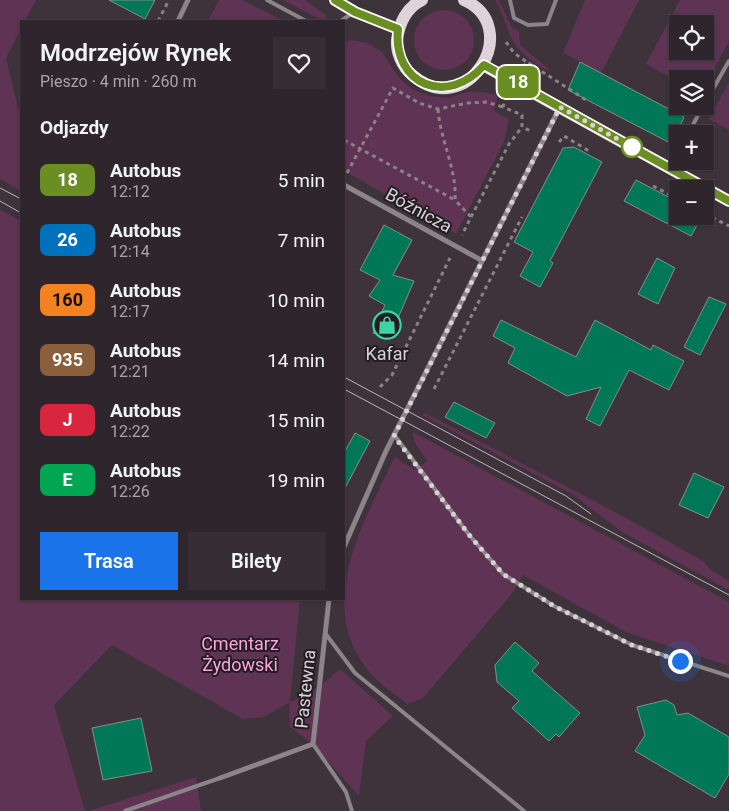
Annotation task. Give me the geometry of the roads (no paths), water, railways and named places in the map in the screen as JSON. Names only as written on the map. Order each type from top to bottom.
[{"type":"main road","points":[[335,0],[355,12],[398,29]]},
{"type":"main road","points":[[422,0],[406,13],[398,29],[397,44],[400,58],[407,71],[418,81],[440,87],[461,84],[474,76],[484,65],[489,52],[490,38],[486,24],[479,12],[464,0]]},
{"type":"main road","points":[[484,65],[669,167]]},
{"type":"main road","points":[[674,170],[729,200]]},
{"type":"street","points":[[178,20],[188,0]]},
{"type":"street","points":[[345,545],[394,436],[481,260],[560,107]]},
{"type":"street","name":"Bóźnicza","points":[[345,185],[481,260]]},
{"type":"street","name":"Pastewna","points":[[220,778],[313,744],[329,600]]},
{"type":"lane","points":[[267,0],[304,20]]},
{"type":"lane","points":[[510,0],[514,18],[528,25],[547,24],[556,0]]},
{"type":"lane","points":[[343,20],[355,12]]},
{"type":"lane","points":[[714,87],[729,61]]},
{"type":"lane","points":[[394,436],[470,536],[503,574],[554,606],[632,645],[729,676]]},
{"type":"lane","points":[[325,633],[355,674],[524,811]]},
{"type":"lane","points":[[313,744],[346,792],[352,811]]},
{"type":"lane","points":[[125,811],[220,778]]},
{"type":"tram line","points":[[0,188],[20,198]]},
{"type":"tram line","points":[[0,201],[20,212]]},
{"type":"tram line","points":[[345,378],[566,496],[591,514]]},
{"type":"tram line","points":[[345,390],[729,595]]},
{"type":"place","name":"Kafar","points":[[387,325]]},
{"type":"park label","name":"Cmentarz Żydowski","points":[[240,653]]}]
